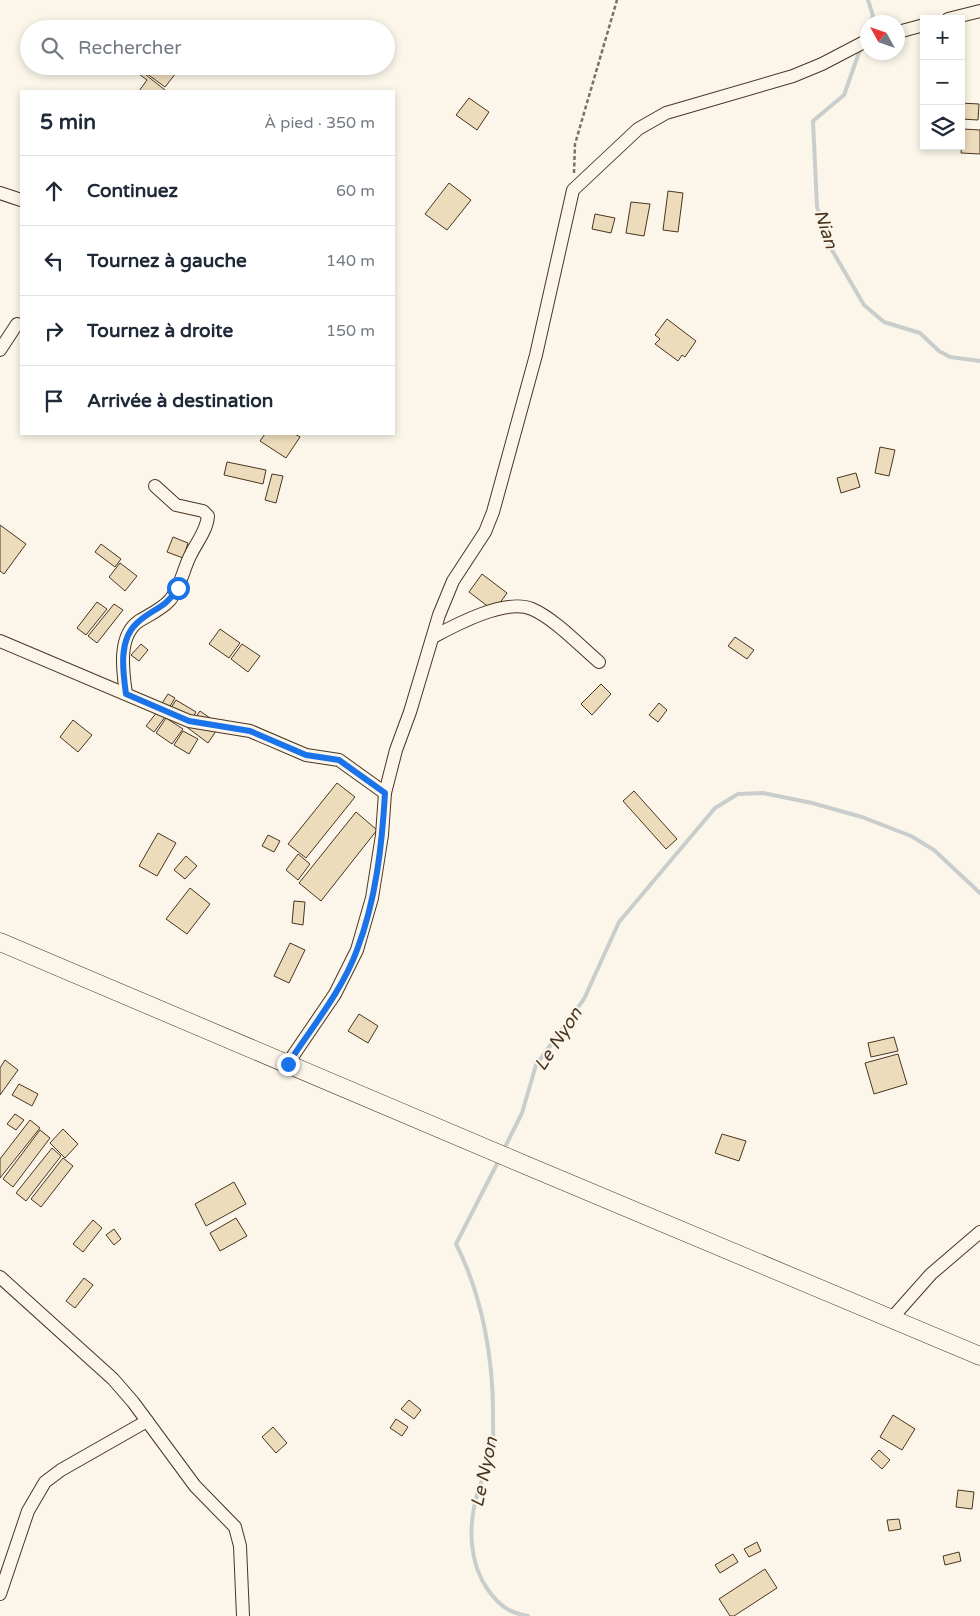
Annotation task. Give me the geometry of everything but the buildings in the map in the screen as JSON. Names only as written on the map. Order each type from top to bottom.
[{"type":"main road","points":[[0,942],[980,1356]]},
{"type":"street","points":[[964,15],[980,11]]},
{"type":"street","points":[[905,30],[920,26]]},
{"type":"street","points":[[288,1064],[335,994],[357,950],[372,898],[382,835],[385,793],[396,750],[439,615],[453,581],[485,532],[493,512],[536,355],[573,190],[638,129],[666,113],[793,76],[822,64],[860,44]]},
{"type":"street","points":[[0,194],[20,200]]},
{"type":"street","points":[[0,350],[17,324]]},
{"type":"street","points":[[126,694],[124,652],[127,638],[136,623],[170,601],[178,588],[190,555],[208,523],[208,516],[203,511],[176,505],[155,486]]},
{"type":"street","points":[[433,637],[465,620],[513,606],[531,609],[599,662]]},
{"type":"street","points":[[0,641],[189,721],[250,731],[306,755],[339,760],[385,793]]},
{"type":"street","points":[[892,1318],[931,1274],[980,1232]]},
{"type":"street","points":[[0,1277],[113,1379],[147,1420],[195,1486],[235,1528],[240,1546],[243,1616]]},
{"type":"street","points":[[0,1594],[28,1511],[34,1498],[46,1482],[61,1470],[147,1420]]},
{"type":"path","points":[[573,190],[575,144],[617,0]]},
{"type":"waterway","name":"Nian","points":[[868,0],[873,15]]},
{"type":"waterway","name":"Nian","points":[[860,50],[844,95],[813,121],[817,207],[829,245],[864,305],[884,322],[920,333],[939,351],[950,357],[980,361]]},
{"type":"waterway","name":"Le Nyon","points":[[503,1151],[522,1113],[536,1065],[584,999],[619,922],[715,808],[738,794],[763,793],[812,803],[862,817],[911,836],[934,850],[980,893]]},
{"type":"waterway","name":"Le Nyon","points":[[499,1160],[456,1244],[480,1308],[489,1353],[493,1399],[493,1445],[474,1507],[472,1544],[477,1568],[488,1590],[500,1604],[521,1615],[528,1616]]},
{"type":"route","points":[[178,588],[170,601],[136,623],[127,638],[123,671],[126,694],[189,721],[250,731],[306,755],[339,760],[360,773],[385,793],[382,835],[372,898],[357,950],[335,994],[288,1064]]}]
